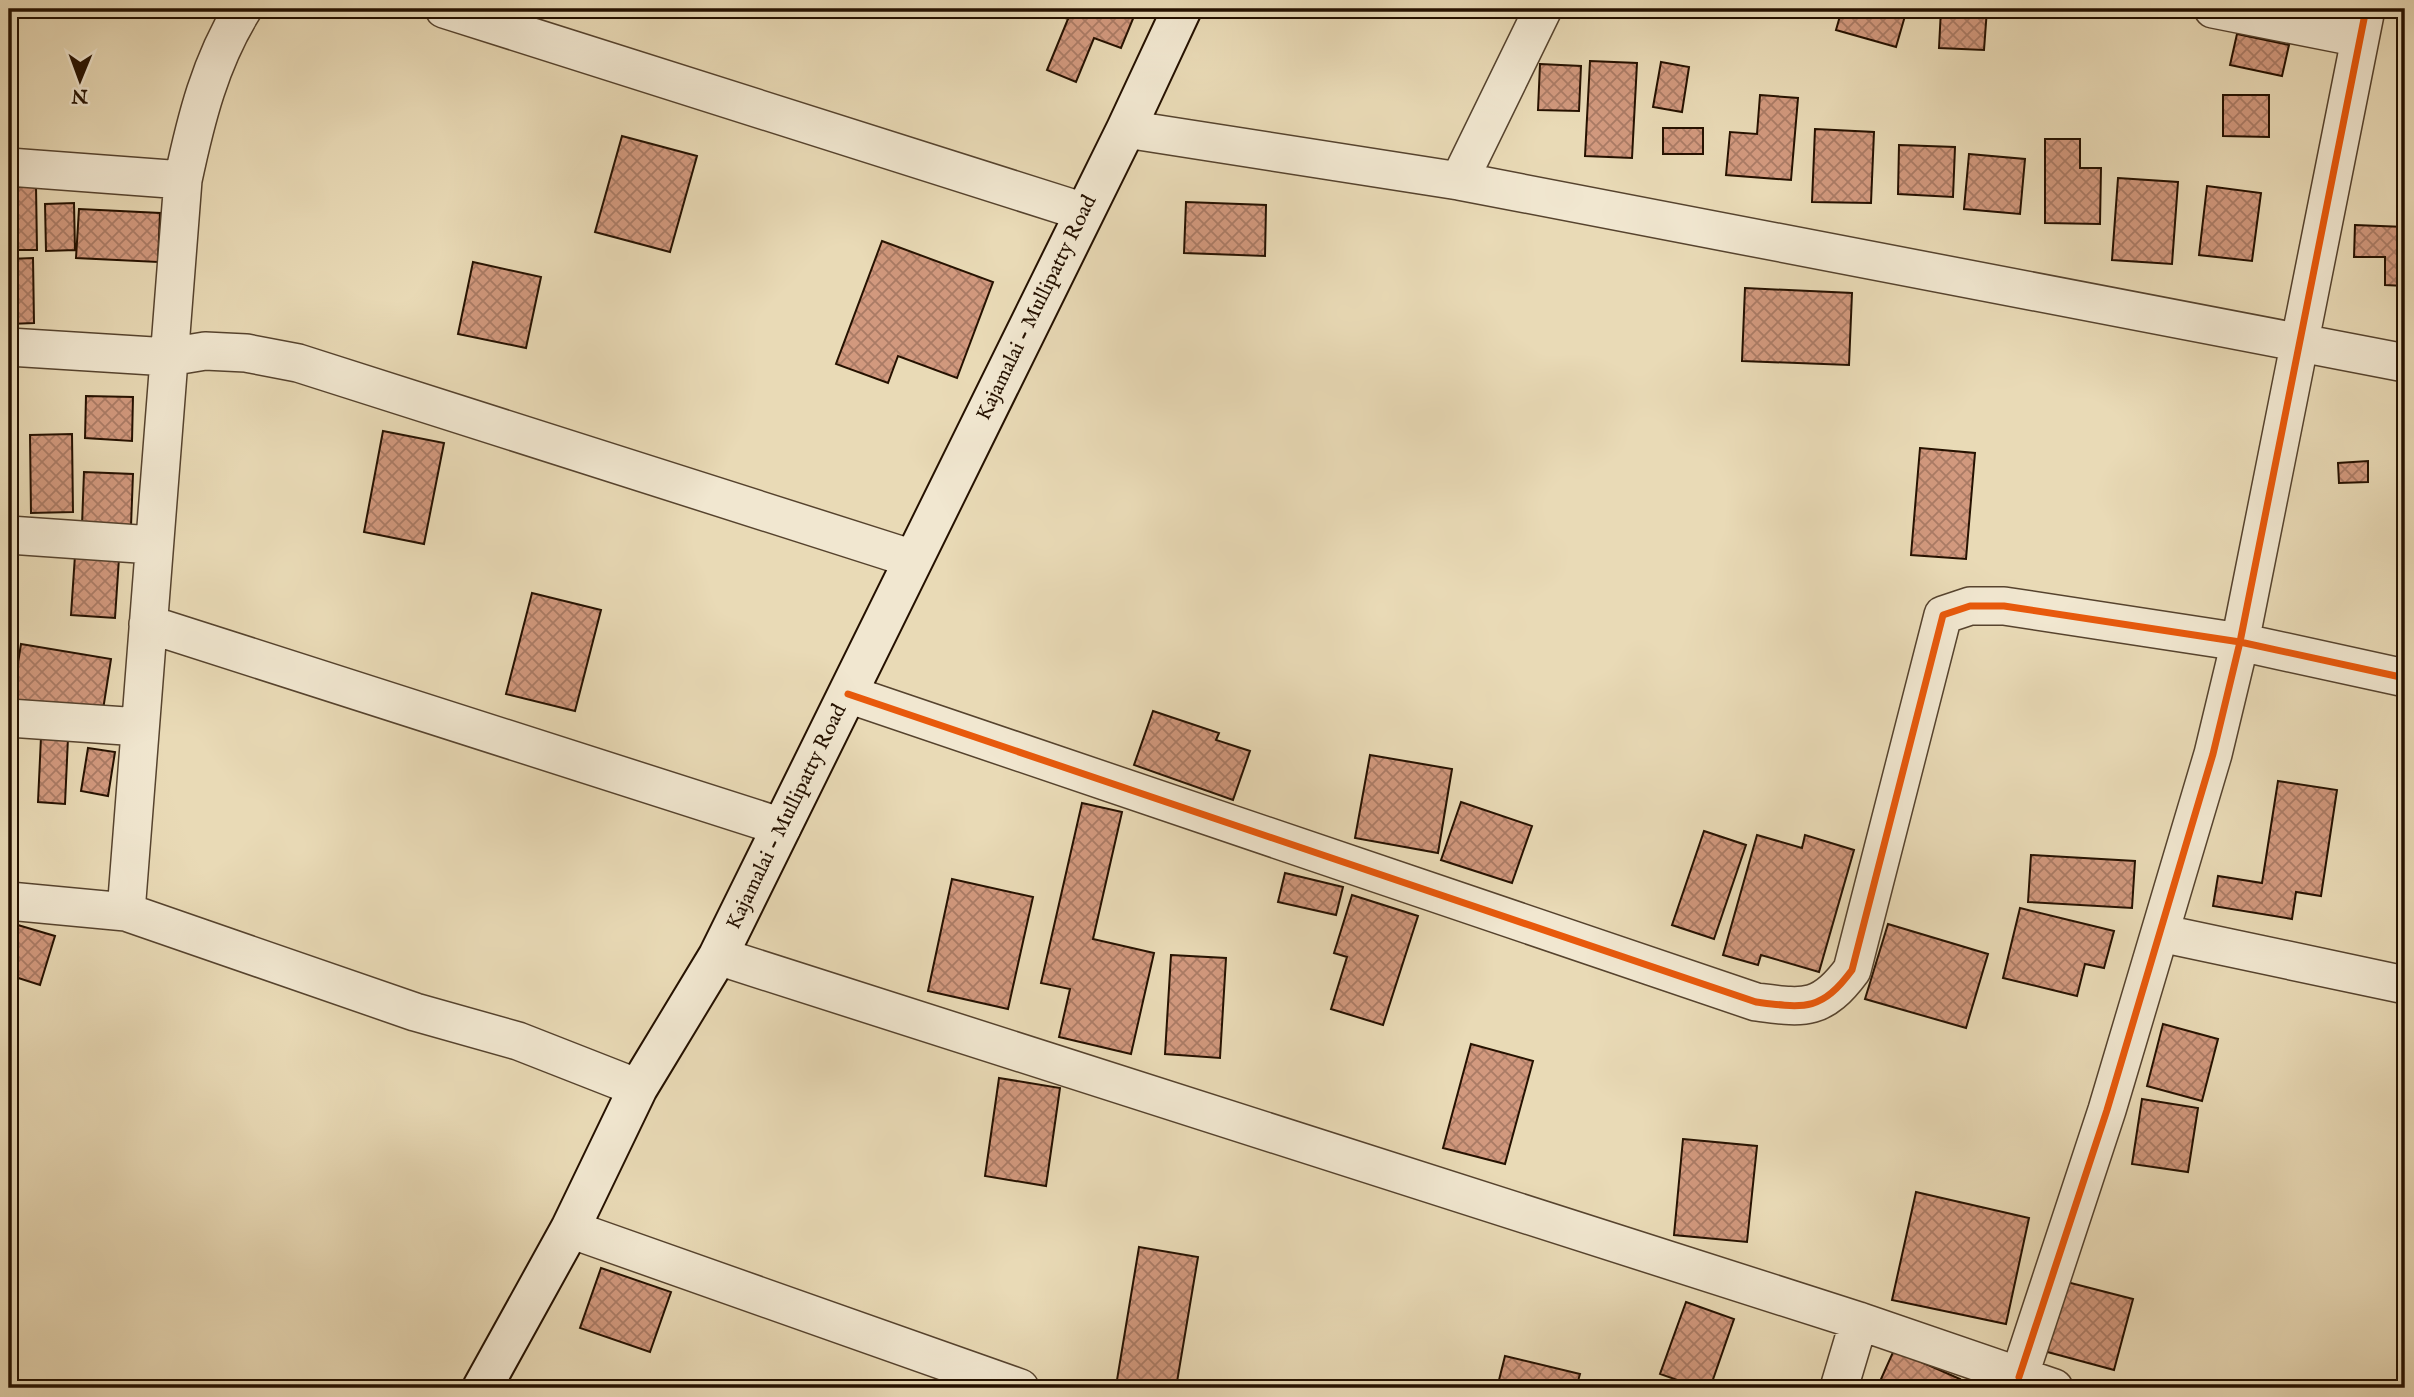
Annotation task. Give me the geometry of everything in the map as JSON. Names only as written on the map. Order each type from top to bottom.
[{"type":"main road","name":"Kajamalai - Mullipatty Road","points":[[482,1388],[570,1229],[638,1088],[718,956],[1126,129],[1182,9]]},
{"type":"street","points":[[127,912],[183,180],[201,96],[227,34],[243,9]]},
{"type":"street","points":[[444,9],[1084,212]]},
{"type":"street","points":[[1459,181],[1543,9]]},
{"type":"street","points":[[2019,1377],[2107,1110],[2213,754],[2240,642],[2363,23],[2213,9]]},
{"type":"street","points":[[1126,129],[1459,181],[2405,363]]},
{"type":"street","points":[[9,167],[183,180]]},
{"type":"street","points":[[9,347],[169,357],[205,351],[246,353],[298,363],[914,559]]},
{"type":"street","points":[[9,535],[153,545]]},
{"type":"street","points":[[848,694],[1756,1002],[1798,1007],[1833,995],[1852,970],[1942,615],[1970,606],[2004,606],[2240,642],[2405,678]]},
{"type":"street","points":[[148,624],[782,827]]},
{"type":"street","points":[[9,718],[140,727]]},
{"type":"street","points":[[9,901],[127,912],[415,1012],[518,1041],[638,1088]]},
{"type":"street","points":[[2160,933],[2405,985]]},
{"type":"street","points":[[718,956],[1859,1321],[2054,1388]]},
{"type":"street","points":[[570,1229],[1020,1388]]},
{"type":"street","points":[[1839,1388],[1859,1321]]},
{"type":"building","points":[[1042,9],[1137,9],[1121,48],[1094,38],[1076,82],[1047,70],[1068,19]]},
{"type":"building","points":[[1842,9],[1907,9],[1896,47],[1836,30]]},
{"type":"building","points":[[1941,9],[1987,9],[1984,50],[1939,48]]},
{"type":"building","points":[[2237,34],[2289,45],[2282,76],[2230,65]]},
{"type":"building","points":[[1590,61],[1637,63],[1632,158],[1585,156]]},
{"type":"building","points":[[1661,62],[1689,67],[1682,112],[1653,107]]},
{"type":"building","points":[[1540,64],[1581,66],[1579,111],[1538,110]]},
{"type":"building","points":[[1760,95],[1798,98],[1791,180],[1726,175],[1730,132],[1757,134]]},
{"type":"building","points":[[2223,95],[2269,95],[2269,137],[2223,136]]},
{"type":"building","points":[[1663,128],[1703,128],[1703,154],[1663,154]]},
{"type":"building","points":[[1815,129],[1874,132],[1871,203],[1812,202]]},
{"type":"building","points":[[622,136],[697,156],[670,252],[595,232]]},
{"type":"building","points":[[2045,139],[2080,139],[2080,168],[2101,168],[2100,224],[2045,223]]},
{"type":"building","points":[[1899,145],[1955,147],[1953,197],[1898,194]]},
{"type":"building","points":[[1969,154],[2025,159],[2020,214],[1964,209]]},
{"type":"building","points":[[2118,178],[2178,182],[2172,264],[2112,260]]},
{"type":"building","points":[[36,186],[37,250],[9,250],[9,187]]},
{"type":"building","points":[[2207,186],[2261,193],[2252,261],[2199,255]]},
{"type":"building","points":[[1186,202],[1266,205],[1265,256],[1184,253]]},
{"type":"building","points":[[74,203],[75,250],[46,251],[45,204]]},
{"type":"building","points":[[79,209],[160,213],[158,262],[76,258]]},
{"type":"building","points":[[2355,225],[2405,227],[2405,286],[2385,285],[2385,257],[2354,257]]},
{"type":"building","points":[[882,241],[993,282],[957,378],[898,356],[888,383],[836,364]]},
{"type":"building","points":[[33,258],[34,323],[9,324],[9,259]]},
{"type":"building","points":[[473,262],[541,277],[526,348],[458,334]]},
{"type":"building","points":[[1745,288],[1852,293],[1849,365],[1742,361]]},
{"type":"building","points":[[86,396],[133,397],[132,441],[85,438]]},
{"type":"building","points":[[383,431],[444,443],[424,544],[364,532]]},
{"type":"building","points":[[72,434],[73,512],[31,513],[30,435]]},
{"type":"building","points":[[9,443],[14,444],[10,501],[9,501]]},
{"type":"building","points":[[1920,448],[1975,453],[1966,559],[1911,555]]},
{"type":"building","points":[[2368,461],[2368,482],[2339,483],[2338,463]]},
{"type":"building","points":[[84,472],[133,474],[131,526],[82,525]]},
{"type":"building","points":[[75,555],[119,558],[115,618],[71,615]]},
{"type":"building","points":[[532,593],[601,610],[575,711],[506,694]]},
{"type":"building","points":[[21,644],[111,659],[102,716],[12,701]]},
{"type":"building","points":[[1153,711],[1219,733],[1216,740],[1250,751],[1233,800],[1134,765]]},
{"type":"building","points":[[41,737],[68,738],[65,804],[38,802]]},
{"type":"building","points":[[88,748],[115,752],[108,796],[81,791]]},
{"type":"building","points":[[1370,755],[1452,769],[1438,853],[1355,838]]},
{"type":"building","points":[[2278,781],[2337,790],[2321,896],[2296,892],[2292,919],[2213,906],[2218,876],[2262,883]]},
{"type":"building","points":[[1461,802],[1532,826],[1512,883],[1441,860]]},
{"type":"building","points":[[1082,803],[1122,812],[1093,939],[1154,953],[1131,1054],[1059,1037],[1070,989],[1041,983]]},
{"type":"building","points":[[1704,831],[1746,845],[1714,939],[1672,925]]},
{"type":"building","points":[[1757,835],[1802,848],[1805,835],[1854,850],[1819,972],[1761,955],[1758,965],[1723,955]]},
{"type":"building","points":[[2031,855],[2135,861],[2132,908],[2028,902]]},
{"type":"building","points":[[1285,873],[1343,887],[1336,915],[1278,902]]},
{"type":"building","points":[[952,879],[1033,897],[1008,1009],[928,991]]},
{"type":"building","points":[[1352,895],[1418,916],[1383,1025],[1331,1009],[1347,957],[1334,953]]},
{"type":"building","points":[[2020,908],[2114,931],[2104,968],[2085,964],[2077,996],[2003,978]]},
{"type":"building","points":[[11,923],[55,936],[40,985],[9,975]]},
{"type":"building","points":[[1888,924],[1988,954],[1966,1028],[1865,999]]},
{"type":"building","points":[[1171,955],[1226,958],[1220,1058],[1165,1054]]},
{"type":"building","points":[[2163,1024],[2218,1039],[2202,1101],[2147,1086]]},
{"type":"building","points":[[1471,1044],[1533,1061],[1505,1164],[1443,1148]]},
{"type":"building","points":[[999,1078],[1060,1088],[1046,1186],[985,1176]]},
{"type":"building","points":[[2142,1099],[2198,1108],[2188,1172],[2132,1164]]},
{"type":"building","points":[[1683,1139],[1757,1146],[1747,1242],[1674,1235]]},
{"type":"building","points":[[1916,1192],[2029,1218],[2006,1324],[1892,1300]]},
{"type":"building","points":[[1139,1247],[1198,1257],[1176,1388],[1116,1386]]},
{"type":"building","points":[[601,1268],[671,1292],[650,1352],[580,1328]]},
{"type":"building","points":[[2059,1280],[2133,1299],[2114,1370],[2040,1350]]},
{"type":"building","points":[[1686,1302],[1734,1319],[1710,1388],[1700,1388],[1660,1374]]},
{"type":"building","points":[[1894,1350],[1960,1379],[1956,1388],[1877,1388]]},
{"type":"building","points":[[1505,1356],[1580,1374],[1576,1388],[1497,1388]]},
{"type":"cycle path","points":[[2019,1377],[2107,1110],[2213,754],[2240,642],[2366,9]]},
{"type":"cycle path","points":[[848,694],[1756,1002],[1799,1006],[1821,1000],[1831,994],[1852,970],[1943,615],[1970,606],[2004,606],[2240,642],[2405,678]]}]
